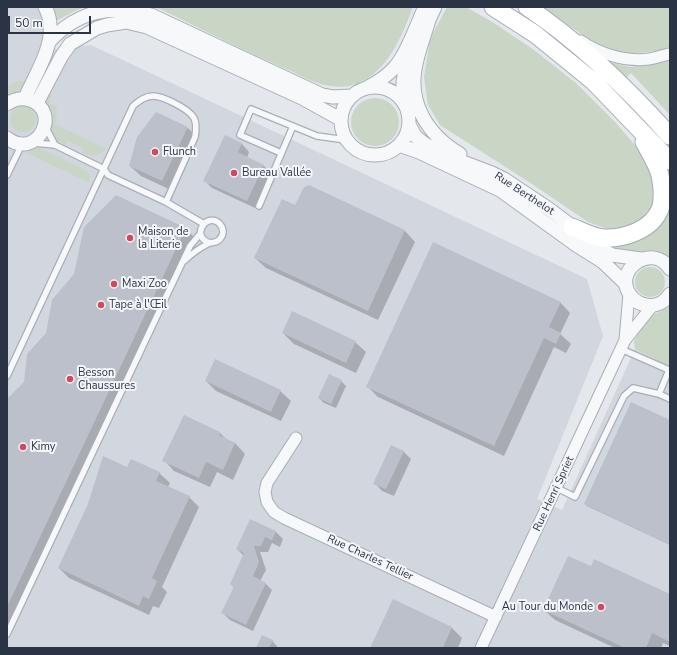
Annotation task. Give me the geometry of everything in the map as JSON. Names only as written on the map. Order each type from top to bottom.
[{"type":"main road","points":[[493,7],[541,39],[594,82],[670,161]]},
{"type":"main road","points":[[527,7],[549,22],[598,63],[631,94],[670,136]]},
{"type":"main road","points":[[572,226],[603,238],[630,235],[638,232],[651,222],[660,210],[662,198],[661,176],[654,159],[620,108]]},
{"type":"street","points":[[25,98],[49,42],[50,26],[45,7]]},
{"type":"street","points":[[368,87],[377,82],[395,67],[401,59],[425,14],[435,7]]},
{"type":"street","points":[[49,42],[58,31],[101,10],[134,10],[150,15],[322,95],[333,97],[351,96]]},
{"type":"street","points":[[405,104],[401,98],[389,90],[375,86],[359,90],[345,103],[342,111],[340,119],[341,130],[346,140],[358,151],[375,156],[388,152],[399,145],[406,136],[409,124],[408,114],[402,93],[403,74],[425,14]]},
{"type":"street","points":[[425,14],[414,86],[419,108],[428,127],[435,135],[450,148],[492,173]]},
{"type":"street","points":[[37,104],[61,57],[70,44],[97,28],[126,22],[147,27],[302,98],[340,119]]},
{"type":"street","points":[[549,22],[564,29],[585,43],[604,52],[624,58],[648,59],[670,54]]},
{"type":"street","points":[[7,104],[12,100],[25,98],[37,104],[43,112],[45,119],[45,126],[40,137],[26,144],[15,143],[7,138]]},
{"type":"street","name":"Rue Berthelot","points":[[409,124],[415,136],[426,144],[447,156],[492,173],[518,188],[612,255],[641,259],[653,258],[664,262],[670,269]]},
{"type":"street","name":"Rue Berthelot","points":[[399,145],[419,152],[500,190],[576,246],[603,262],[640,303],[653,305]]},
{"type":"street","points":[[623,345],[627,289],[626,278],[631,266],[641,259]]},
{"type":"street","points":[[623,345],[653,305],[669,296]]},
{"type":"street","name":"Rue Henri Spriet","points":[[481,648],[623,345]]},
{"type":"street","name":"Rue Charles Tellier","points":[[296,438],[267,483],[265,492],[267,502],[274,512],[496,618]]},
{"type":"lane","points":[[7,376],[133,106],[142,98],[152,96],[162,98],[189,111],[195,119],[195,137],[166,202]]},
{"type":"lane","points":[[281,153],[240,135],[251,109],[317,136],[346,140]]},
{"type":"lane","points":[[45,126],[55,145]]},
{"type":"lane","points":[[259,206],[293,126]]},
{"type":"lane","points":[[7,175],[26,144],[55,145],[104,169],[108,175],[166,202],[204,224]]},
{"type":"lane","points":[[7,634],[190,246],[200,234],[204,224],[210,221],[217,222],[222,228],[222,235],[220,239],[192,254],[182,263]]},
{"type":"lane","points":[[200,234],[204,240],[210,243]]},
{"type":"lane","points":[[623,345],[669,370],[659,394]]},
{"type":"lane","points":[[557,488],[575,497],[624,396],[633,388],[659,394],[670,399]]},
{"type":"shaded area","points":[[7,7],[37,7],[41,11],[45,22],[43,42],[39,51],[91,45],[587,279],[603,336],[537,499],[562,510],[635,349],[651,358],[670,364],[670,648],[7,648]]},
{"type":"green space","points":[[48,7],[86,7],[56,21]]},
{"type":"green space","points":[[152,7],[413,7],[404,30],[385,63],[366,79],[348,86],[340,87],[320,84],[239,48],[162,10]]},
{"type":"green space","points":[[447,7],[466,7],[494,23],[534,50],[576,83],[615,122],[640,151],[652,173],[657,194],[651,207],[643,218],[629,227],[608,229],[588,222],[440,125],[428,105],[424,77],[430,39]]},
{"type":"green space","points":[[542,7],[670,7],[670,50],[625,54],[594,43]]},
{"type":"green space","points":[[670,59],[670,115],[631,73],[624,79],[604,61],[630,67]]},
{"type":"green space","points":[[18,81],[23,81],[25,83],[22,88],[13,95],[7,96],[7,86]]},
{"type":"green space","points":[[47,93],[52,95],[49,103],[57,107],[57,118],[54,124],[107,149],[98,154],[89,155],[82,153],[84,149],[68,141],[66,145],[59,142],[53,136],[48,121],[46,102]]},
{"type":"green space","points":[[370,98],[380,98],[392,105],[399,117],[399,127],[392,139],[380,146],[370,146],[362,142],[355,135],[351,127],[351,117],[355,109],[362,102]]},
{"type":"green space","points":[[23,106],[32,110],[36,119],[32,128],[23,132],[14,128],[10,119],[14,110]]},
{"type":"green space","points":[[35,148],[40,148],[86,170],[89,174],[90,183],[27,153]]},
{"type":"green space","points":[[670,189],[670,257],[654,250],[627,253],[616,250],[603,243],[631,242],[649,235],[661,224],[669,208]]},
{"type":"green space","points":[[650,267],[661,271],[665,282],[661,293],[650,297],[639,293],[635,282],[639,271]]},
{"type":"green space","points":[[670,306],[670,364],[663,364],[635,349],[634,341],[648,316],[662,311]]},
{"type":"building","name":"Flunch","points":[[156,112],[188,127],[162,181],[129,166],[137,137]]},
{"type":"building","name":"Bureau Vallée","points":[[225,135],[242,143],[238,152],[264,165],[247,201],[203,181]]},
{"type":"building","points":[[309,185],[405,230],[368,311],[254,258],[282,199],[295,205],[304,187]]},
{"type":"building","points":[[116,195],[186,228],[7,607],[7,399],[24,382],[27,354],[46,333],[52,300],[74,274],[84,227]]},
{"type":"building","points":[[433,242],[561,302],[549,327],[561,333],[556,344],[544,338],[494,446],[366,387]]},
{"type":"building","points":[[292,311],[356,341],[346,363],[282,333]]},
{"type":"building","points":[[215,359],[281,390],[271,412],[205,381]]},
{"type":"building","points":[[329,374],[342,380],[331,404],[318,398]]},
{"type":"building","points":[[631,402],[670,420],[670,545],[584,504]]},
{"type":"building","points":[[184,415],[220,432],[219,435],[235,443],[223,470],[206,462],[199,478],[162,461]]},
{"type":"building","points":[[391,445],[404,451],[386,489],[373,484]]},
{"type":"building","points":[[103,456],[127,467],[131,459],[160,472],[156,481],[190,496],[152,578],[157,581],[149,599],[143,596],[139,606],[58,568],[88,504]]},
{"type":"building","points":[[250,519],[276,531],[272,540],[265,537],[261,546],[254,546],[259,562],[253,576],[266,583],[246,625],[221,613],[234,587],[230,584],[244,553],[236,549]]},
{"type":"building","points":[[568,556],[591,566],[594,559],[670,594],[670,642],[652,633],[646,648],[625,648],[543,610]]},
{"type":"building","points":[[393,599],[452,627],[443,648],[370,648]]},
{"type":"building","points":[[262,635],[273,640],[269,648],[256,648]]},
{"type":"place","name":"Flunch","points":[[155,152]]},
{"type":"place","name":"Bureau Vallée","points":[[234,173]]},
{"type":"place","name":"Maison de la Literie","points":[[130,238]]},
{"type":"place","name":"Maxi Zoo","points":[[114,284]]},
{"type":"place","name":"Tape à l'Œil","points":[[101,305]]},
{"type":"place","name":"Besson Chaussures","points":[[70,379]]},
{"type":"place","name":"Kimy","points":[[23,447]]},
{"type":"place","name":"Au Tour du Monde","points":[[601,607]]}]
